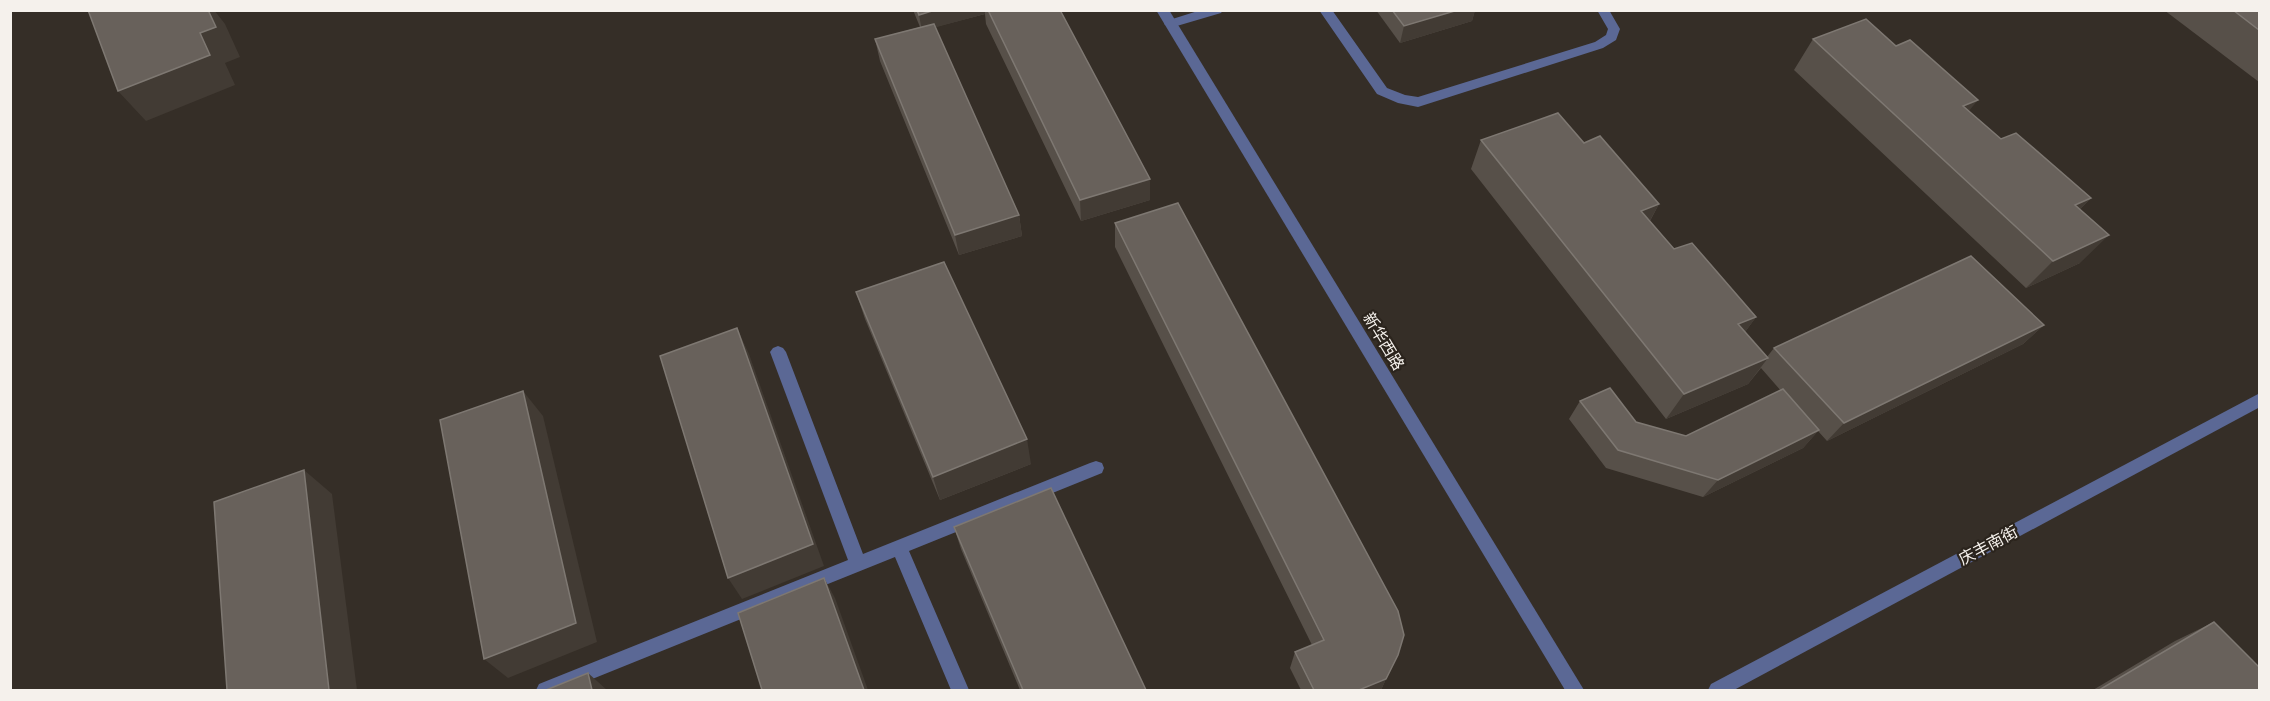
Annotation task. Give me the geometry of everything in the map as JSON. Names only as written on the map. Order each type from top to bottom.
[{"type":"street","points":[[1166,17],[1217,10]]},
{"type":"street","points":[[1325,10],[1382,91],[1402,100],[1418,102],[1599,45],[1612,37],[1614,29],[1604,10]]},
{"type":"street","name":"新华西路","points":[[1166,17],[1575,690]]},
{"type":"street","points":[[778,352],[858,564]]},
{"type":"street","name":"庆丰南街","points":[[1717,690],[2259,399]]},
{"type":"street","points":[[545,690],[1096,468]]},
{"type":"street","points":[[900,547],[960,690]]},
{"type":"building","points":[[88,10],[208,10],[216,27],[200,33],[210,55],[118,91]]},
{"type":"building","points":[[917,10],[935,10],[919,15]]},
{"type":"building","points":[[988,10],[1060,10],[1150,179],[1080,200]]},
{"type":"building","points":[[1392,10],[1458,10],[1404,26]]},
{"type":"building","points":[[2233,10],[2259,10],[2259,30]]},
{"type":"building","points":[[1866,19],[1896,46],[1910,40],[1978,100],[1963,106],[2001,139],[2016,133],[2091,198],[2075,205],[2109,235],[2053,261],[1813,39]]},
{"type":"building","points":[[934,24],[1019,215],[955,235],[875,39]]},
{"type":"building","points":[[1558,113],[1584,143],[1600,136],[1659,204],[1641,211],[1674,249],[1692,243],[1756,317],[1738,324],[1768,358],[1684,394],[1481,140]]},
{"type":"building","points":[[1178,203],[1398,611],[1404,635],[1398,655],[1386,679],[1359,690],[1314,690],[1295,652],[1324,640],[1115,223]]},
{"type":"building","points":[[1971,256],[2044,325],[1844,423],[1774,348]]},
{"type":"building","points":[[944,262],[1027,439],[933,477],[856,292]]},
{"type":"building","points":[[737,328],[813,544],[728,578],[660,356]]},
{"type":"building","points":[[1610,388],[1636,422],[1686,436],[1783,389],[1819,430],[1718,480],[1618,450],[1580,401]]},
{"type":"building","points":[[523,391],[576,623],[484,659],[440,420]]},
{"type":"building","points":[[304,470],[329,690],[227,690],[214,502]]},
{"type":"building","points":[[1051,488],[1146,690],[1023,690],[954,527]]},
{"type":"building","points":[[824,578],[864,690],[762,690],[738,613]]},
{"type":"building","points":[[2214,622],[2259,667],[2259,690],[2099,690]]},
{"type":"building","points":[[588,673],[592,690],[546,690]]}]
